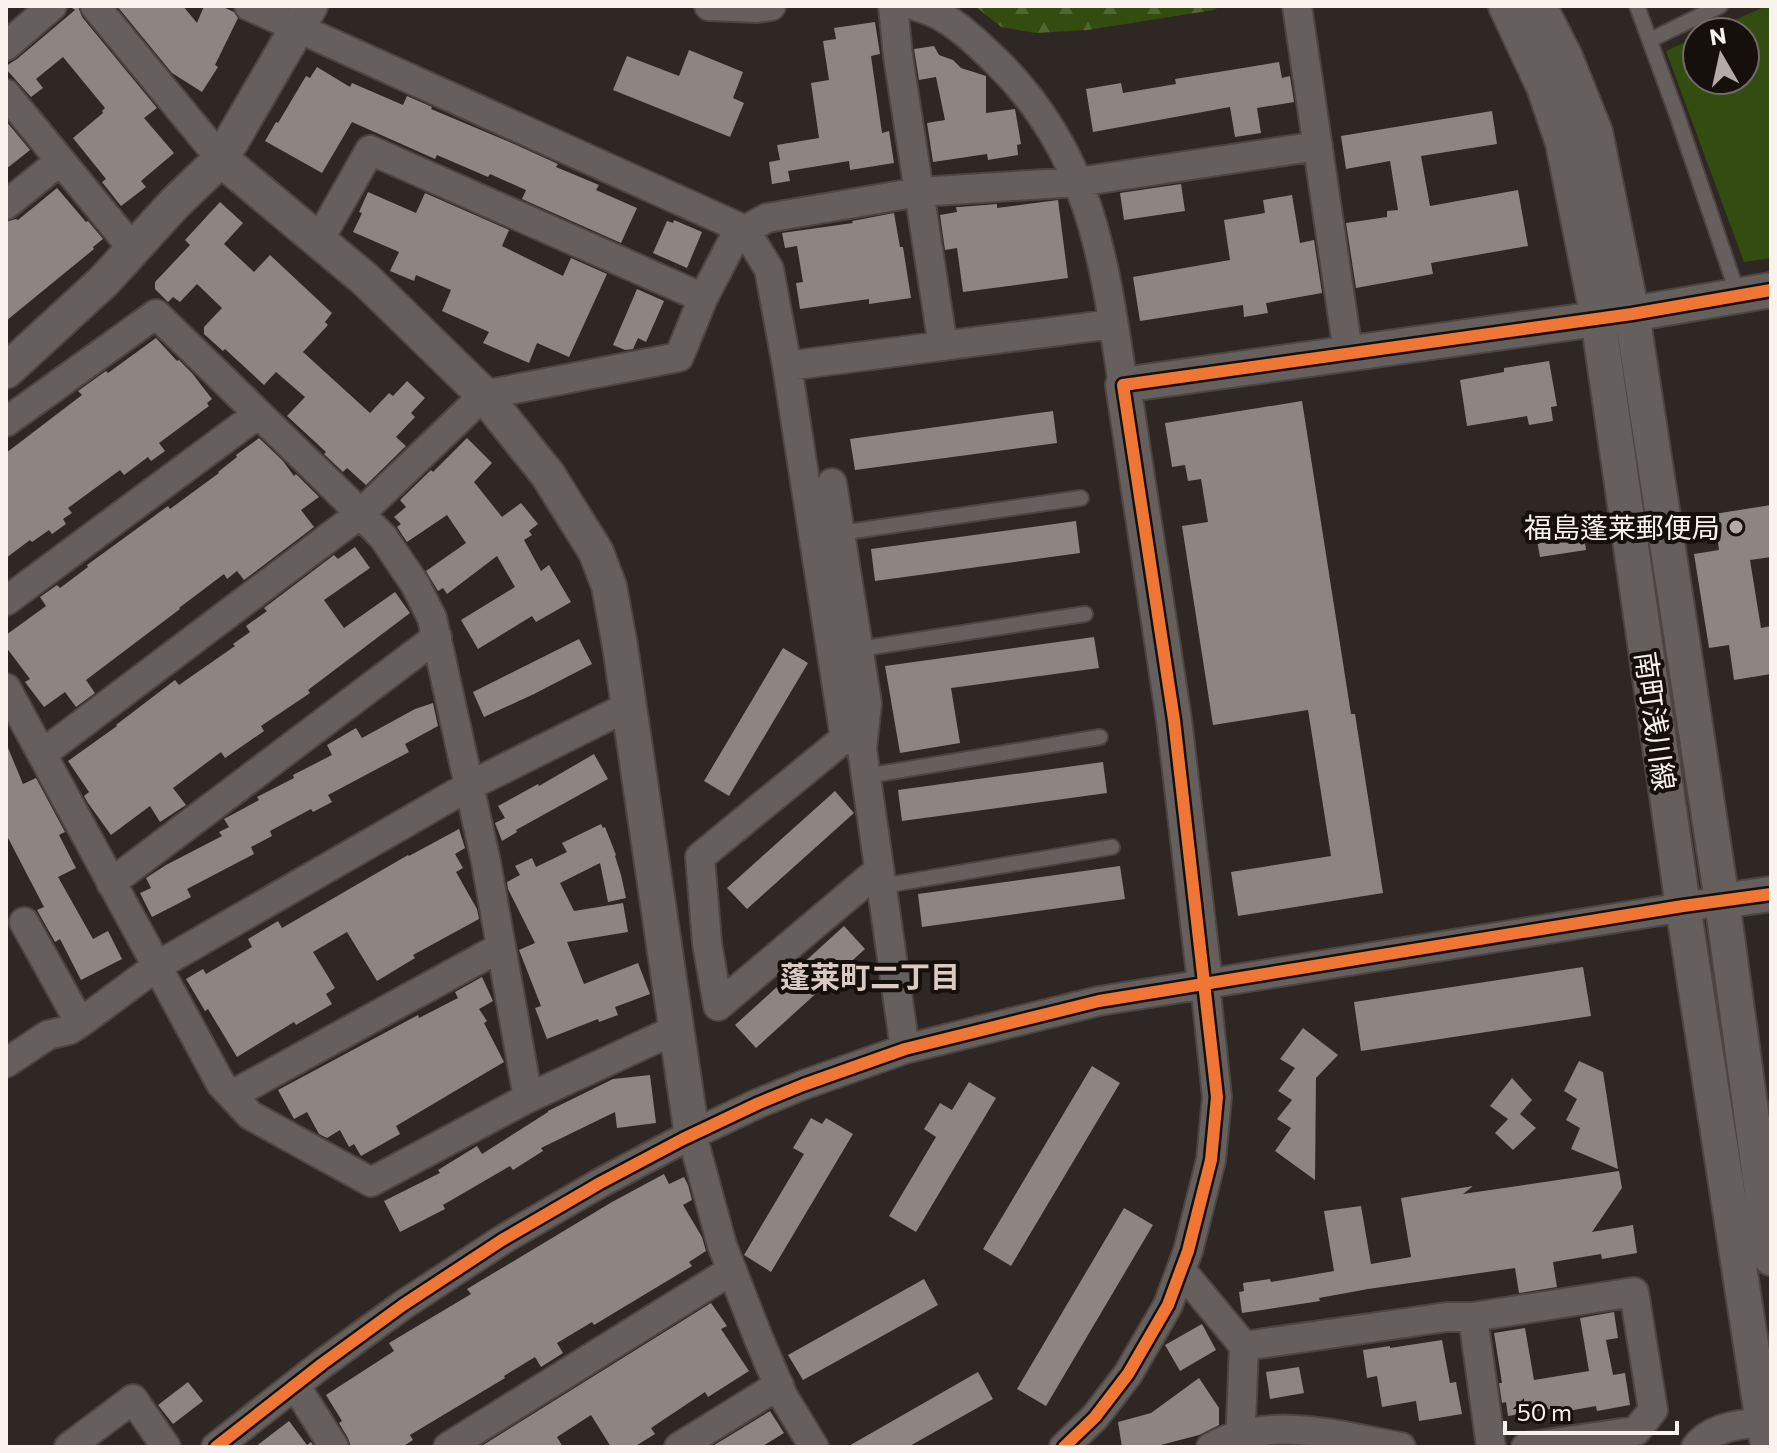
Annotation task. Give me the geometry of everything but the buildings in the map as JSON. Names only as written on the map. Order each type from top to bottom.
[{"type":"street","points":[[6,46],[52,6]]},
{"type":"street","points":[[95,6],[221,159],[366,280],[484,395],[548,475],[596,552],[609,586],[629,706],[692,1135],[722,1245],[783,1396],[814,1447]]},
{"type":"street","points":[[249,6],[304,13],[745,230],[769,269],[854,738],[862,749],[905,1049]]},
{"type":"street","points":[[709,6],[771,6]]},
{"type":"street","points":[[893,6],[943,346]]},
{"type":"street","points":[[916,6],[939,15],[978,44],[1007,72],[1048,123],[1078,182],[1094,226],[1123,385],[1174,720],[1217,1097],[1211,1160],[1188,1251],[1168,1305],[1128,1374],[1095,1417],[1064,1447]]},
{"type":"street","points":[[1297,6],[1348,352]]},
{"type":"street","name":"南町浅川線","points":[[1506,6],[1544,87],[1563,143],[1598,318],[1683,906],[1768,1430]]},
{"type":"street","name":"南町浅川線","points":[[1539,6],[1565,57],[1595,132],[1632,314],[1722,901],[1771,1258]]},
{"type":"street","points":[[6,371],[104,281],[175,203],[221,159],[304,13]]},
{"type":"street","points":[[6,94],[133,249]]},
{"type":"street","points":[[42,754],[360,514],[484,395],[679,357],[703,298],[736,235],[767,218],[919,192],[1078,182],[1318,146]]},
{"type":"street","points":[[319,240],[370,150],[703,298]]},
{"type":"street","points":[[6,205],[60,161]]},
{"type":"street","points":[[1123,385],[1632,314],[1755,293]]},
{"type":"street","points":[[6,422],[156,314],[383,537],[415,584],[432,618],[437,637],[486,862],[528,1098]]},
{"type":"street","points":[[787,366],[1113,324]]},
{"type":"street","points":[[6,601],[258,414]]},
{"type":"street","points":[[832,483],[867,703],[854,738],[700,857],[707,943],[718,1006],[880,878]]},
{"type":"street","points":[[111,883],[437,637]]},
{"type":"street","points":[[6,688],[221,1084],[250,1115],[371,1182],[528,1098],[677,1029]]},
{"type":"street","points":[[6,1063],[48,1035],[69,1030],[80,1023],[157,966],[469,786],[629,706]]},
{"type":"street","points":[[216,1447],[403,1305],[502,1240],[600,1183],[759,1103],[905,1049],[1099,1001],[1771,894]]},
{"type":"street","points":[[24,922],[80,1023]]},
{"type":"street","points":[[232,1095],[501,947]]},
{"type":"street","points":[[448,1447],[732,1270]]},
{"type":"street","points":[[1181,1270],[1244,1346],[1240,1441]]},
{"type":"street","points":[[1244,1346],[1447,1317],[1473,1317],[1634,1292],[1653,1410],[1636,1431],[1526,1447]]},
{"type":"street","points":[[1473,1317],[1491,1447]]},
{"type":"street","points":[[295,1385],[334,1447]]},
{"type":"street","points":[[679,1447],[779,1385]]},
{"type":"street","points":[[69,1447],[133,1399],[166,1447]]},
{"type":"street","points":[[1696,1447],[1709,1434],[1734,1427],[1768,1430]]},
{"type":"street","points":[[1211,1447],[1274,1429],[1311,1430],[1401,1447]]},
{"type":"lane","points":[[1637,6],[1677,115],[1755,293]]},
{"type":"lane","points":[[1650,40],[1720,6]]},
{"type":"lane","points":[[840,533],[1081,498]]},
{"type":"lane","points":[[859,649],[1085,614]]},
{"type":"lane","points":[[866,776],[1100,737]]},
{"type":"lane","points":[[880,878],[1112,847]]},
{"type":"green space","points":[[975,6],[1221,6],[1214,10],[1087,30],[1035,33],[1001,27]]},
{"type":"green space","points":[[1771,6],[1771,258],[1744,262],[1683,96],[1761,96],[1761,16],[1744,16]]},
{"type":"green space","points":[[1681,44],[1681,92],[1666,51]]},
{"type":"cycle path","points":[[1064,1447],[1095,1417],[1128,1374],[1168,1305],[1188,1251],[1211,1160],[1217,1097],[1174,720],[1123,385],[1632,314],[1771,290]]},
{"type":"cycle path","points":[[216,1447],[403,1305],[502,1240],[683,1139],[803,1085],[905,1049],[1099,1001],[1771,894]]},
{"type":"place","name":"福島蓬莱郵便局","points":[[1736,527]]},
{"type":"district","name":"蓬莱町二丁目","points":[[870,975]]}]
